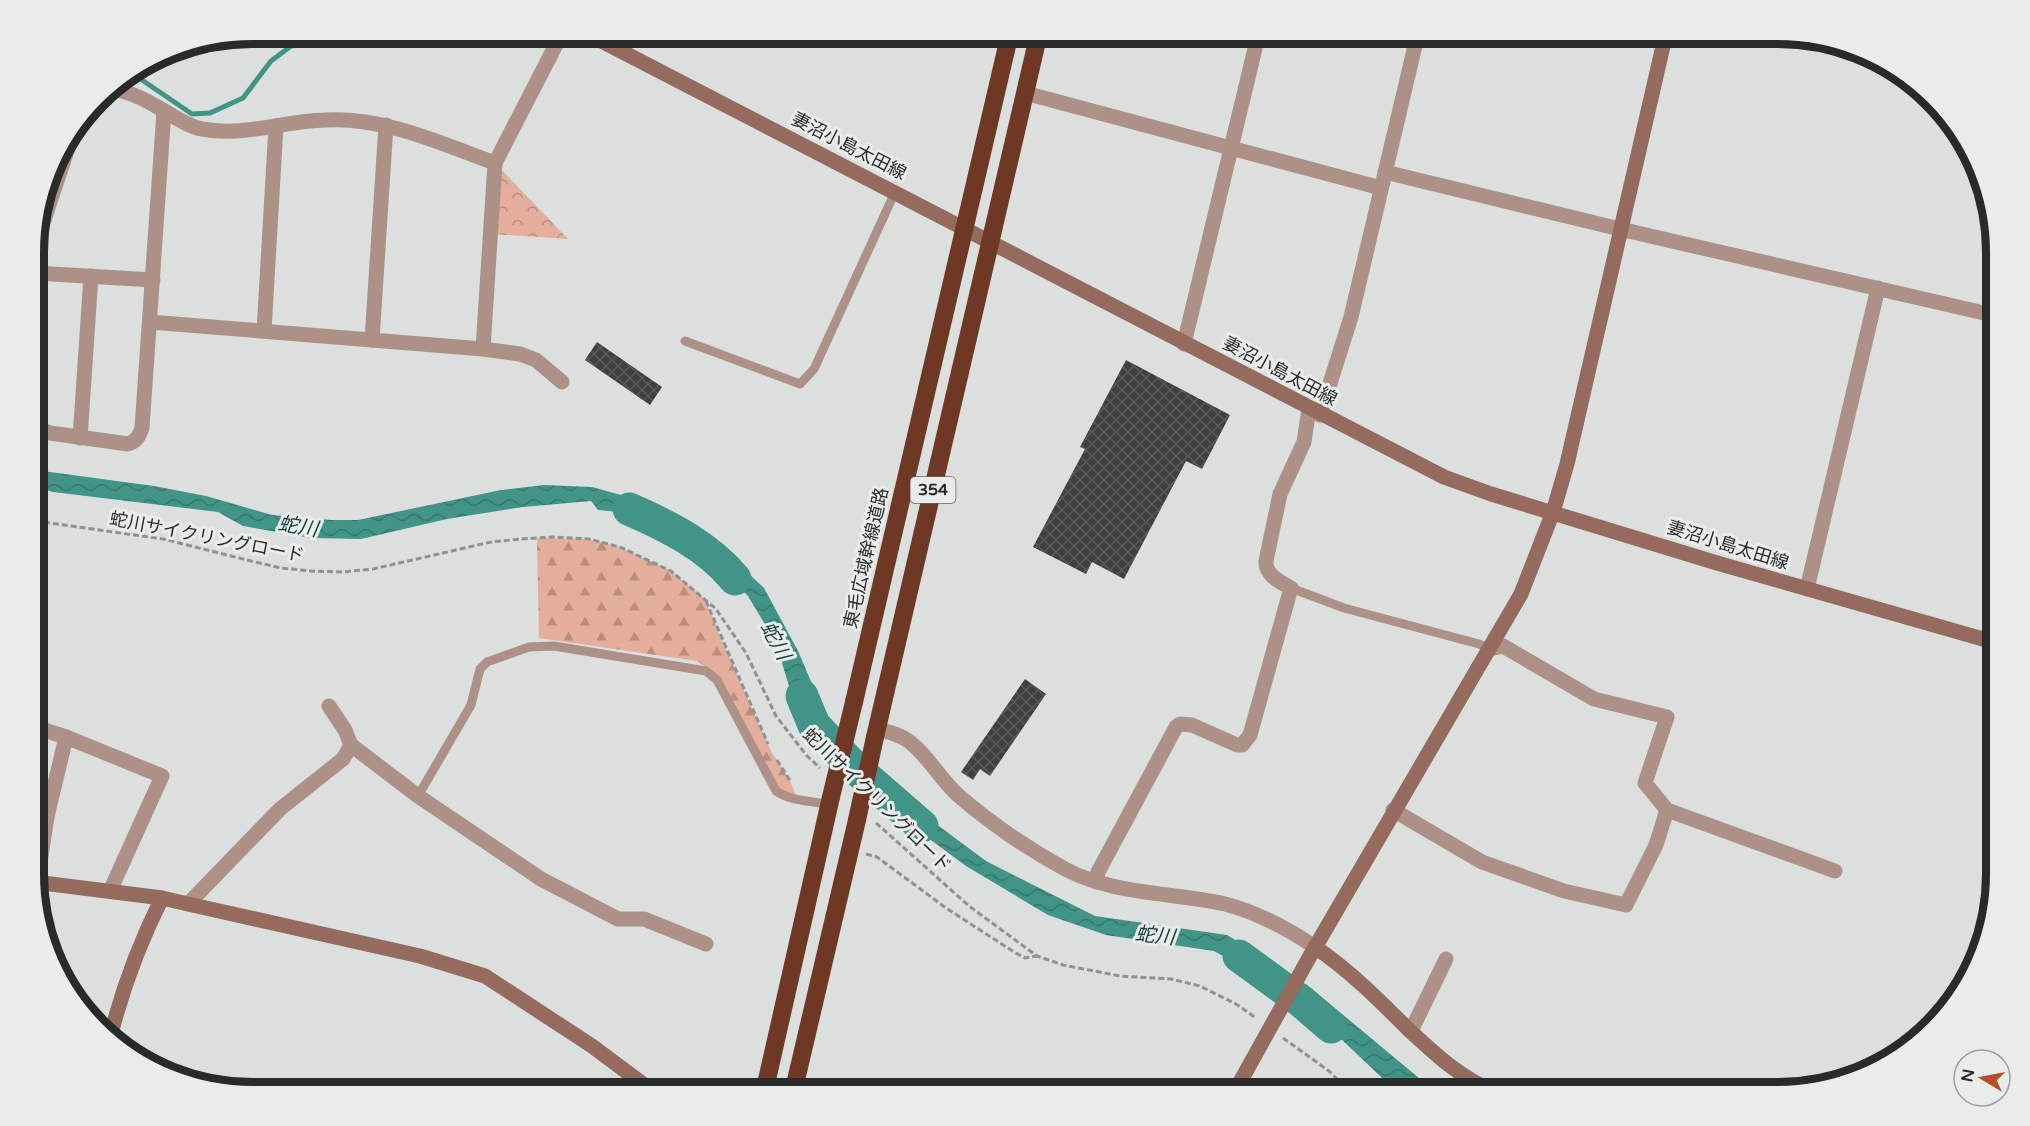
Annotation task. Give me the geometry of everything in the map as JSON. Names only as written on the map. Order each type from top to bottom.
[{"type":"highway","name":"東毛広域幹線道路","points":[[766,1082],[1008,44]]},
{"type":"highway","name":"354","points":[[796,1082],[865,820],[877,733],[1036,44]]},
{"type":"street","points":[[483,349],[495,163],[556,44]]},
{"type":"street","name":"妻沼小島太田線","points":[[607,44],[966,228],[1314,412],[1444,477],[1491,494],[1986,640]]},
{"type":"street","points":[[1184,344],[1256,44]]},
{"type":"street","points":[[1096,882],[1098,872],[1176,727],[1180,724],[1192,725],[1232,744],[1242,745],[1248,740],[1291,588],[1270,574],[1266,568],[1280,494],[1304,442],[1351,316],[1415,44]]},
{"type":"street","points":[[1240,1082],[1312,952],[1521,594],[1553,512],[1567,464],[1663,44]]},
{"type":"street","points":[[124,88],[192,127],[205,130],[226,131],[325,120],[386,125],[495,163]]},
{"type":"street","points":[[1025,93],[1381,188]]},
{"type":"street","points":[[44,431],[128,444],[135,442],[142,428],[164,111]]},
{"type":"street","points":[[372,340],[386,125]]},
{"type":"street","points":[[264,331],[276,126]]},
{"type":"street","points":[[47,211],[62,165]]},
{"type":"street","points":[[1385,172],[1986,314]]},
{"type":"street","points":[[44,273],[153,280]]},
{"type":"street","points":[[80,438],[91,276]]},
{"type":"street","points":[[1807,589],[1878,288]]},
{"type":"street","points":[[150,322],[520,354],[536,360],[562,382]]},
{"type":"street","points":[[1490,649],[1503,646],[1594,699],[1666,717],[1645,783],[1667,810],[1835,871]]},
{"type":"street","points":[[329,706],[345,730],[351,744],[418,796],[542,879],[618,919],[644,919],[706,944]]},
{"type":"street","points":[[44,731],[66,737],[162,776],[110,891]]},
{"type":"street","points":[[877,733],[894,734],[910,742],[958,796],[1036,853],[1071,872],[1118,888],[1226,905],[1273,923],[1312,952],[1328,956],[1445,1063],[1476,1082]]},
{"type":"street","points":[[44,807],[66,737]]},
{"type":"street","points":[[188,904],[280,808],[343,759],[351,744]]},
{"type":"street","points":[[1394,810],[1482,862],[1564,891],[1626,905],[1656,845],[1667,810]]},
{"type":"street","points":[[44,883],[162,898],[420,956],[485,976],[592,1046],[640,1082]]},
{"type":"street","points":[[112,1029],[122,991],[162,898]]},
{"type":"street","points":[[1412,1031],[1446,959]]},
{"type":"lane","points":[[685,341],[800,384],[814,369],[895,192]]},
{"type":"lane","points":[[1291,588],[1344,608],[1479,644],[1490,649]]},
{"type":"lane","points":[[418,796],[471,705],[480,669],[487,662],[529,647],[554,646],[706,671],[717,680],[776,791],[787,798],[830,801]]},
{"type":"path","name":"蛇川サイクリングロード","points":[[44,522],[164,539],[281,568],[332,572],[373,569],[491,542],[553,537],[589,539],[620,547],[671,571],[716,609],[746,653],[780,723],[807,756],[824,772]]},
{"type":"path","points":[[705,599],[771,751],[790,781],[809,801]]},
{"type":"path","name":"蛇川サイクリングロード","points":[[865,820],[969,906],[1037,956],[1063,965],[1120,976],[1171,979],[1200,986],[1236,1004],[1270,1027],[1340,1082]]},
{"type":"path","points":[[869,855],[877,857],[946,908],[1014,952],[1025,958],[1037,956]]},
{"type":"green space","points":[[495,163],[568,239],[491,234]]},
{"type":"green space","points":[[537,538],[589,539],[622,548],[671,571],[705,599],[771,751],[790,781],[798,800],[776,791],[717,675],[697,661],[539,638]]},
{"type":"water","points":[[44,471],[154,486],[206,496],[272,515],[331,520],[358,520],[501,490],[544,485],[592,487],[650,503],[701,529],[764,588],[798,651],[828,715],[820,749],[792,696],[776,643],[748,596],[706,553],[670,527],[630,513],[598,510],[591,501],[523,507],[447,519],[361,539],[311,538],[243,526],[218,512],[44,490]]},
{"type":"water","points":[[889,789],[986,861],[1095,916],[1227,935],[1284,969],[1273,986],[1214,951],[1106,935],[1048,915],[966,866],[885,806]]},
{"type":"water","points":[[1306,984],[1424,1082],[1386,1082],[1339,1037],[1295,1002]]},
{"type":"building","points":[[597,342],[662,387],[650,405],[585,360]]},
{"type":"building","points":[[1126,360],[1230,415],[1202,469],[1186,461],[1124,579],[1092,562],[1086,574],[1033,547],[1085,449],[1080,447]]},
{"type":"building","points":[[1025,679],[1046,694],[990,776],[980,769],[973,780],[961,772]]},
{"type":"waterway","points":[[138,78],[192,114],[210,113],[243,98],[271,61],[291,46],[310,44]]},
{"type":"waterway","name":"蛇川","points":[[629,509],[673,530],[700,547],[735,579]]},
{"type":"waterway","name":"蛇川","points":[[802,696],[814,725],[854,767],[922,826]]},
{"type":"waterway","name":"蛇川","points":[[1239,956],[1302,1002],[1331,1027]]}]
